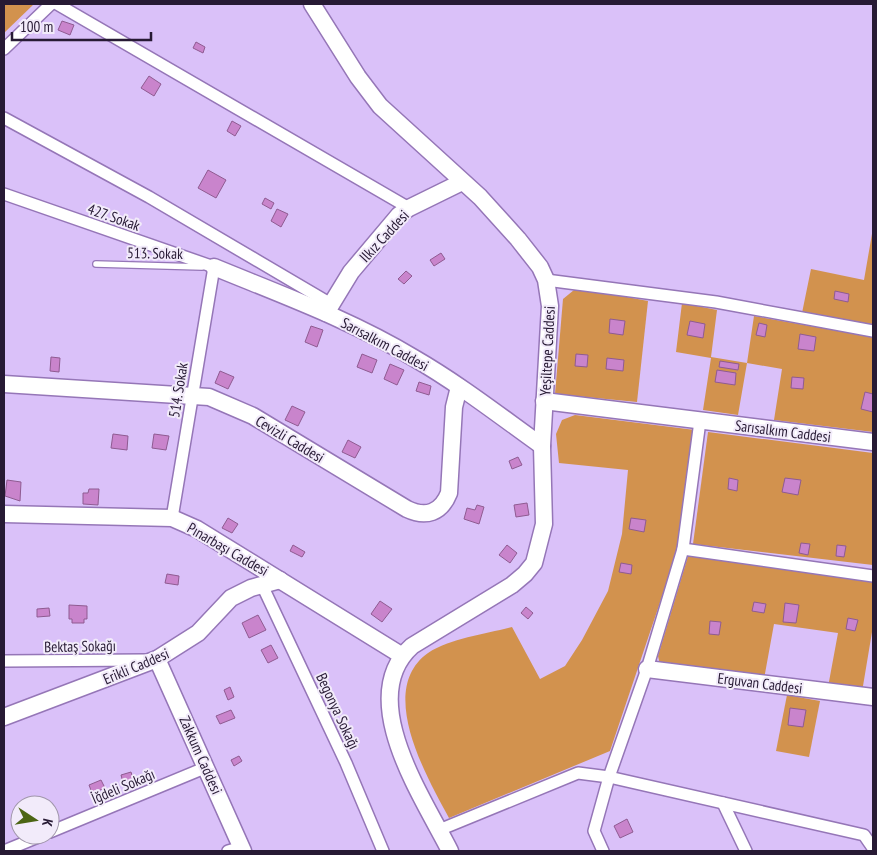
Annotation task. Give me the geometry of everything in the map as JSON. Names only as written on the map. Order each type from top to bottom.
[{"type":"street","points":[[4,49],[50,4]]},
{"type":"street","points":[[57,4],[409,208]]},
{"type":"street","name":"Yeşiltepe Caddesi","points":[[312,4],[358,77],[380,106],[462,182],[518,239],[540,267],[546,280],[550,306],[542,446],[544,524],[534,563],[512,585],[423,638],[402,655]]},
{"type":"street","points":[[4,118],[148,197],[329,309]]},
{"type":"street","name":"Ilkız Caddesi","points":[[329,309],[351,272],[376,240],[409,208],[462,182]]},
{"type":"street","name":"427. Sokak","points":[[4,194],[214,267]]},
{"type":"street","name":"Sarısalkım Caddesi","points":[[214,267],[329,309],[459,387],[542,446]]},
{"type":"street","name":"514. Sokak","points":[[172,518],[214,267]]},
{"type":"street","points":[[546,280],[716,302],[873,331]]},
{"type":"street","name":"Cevizli Caddesi","points":[[4,384],[193,394],[209,397],[232,405],[407,509],[421,514],[437,511],[446,501],[449,493],[454,408],[459,387]]},
{"type":"street","name":"Sarısalkım Caddesi","points":[[544,401],[873,442]]},
{"type":"street","points":[[604,851],[594,831],[609,776],[647,669],[683,549],[700,421]]},
{"type":"street","name":"Pınarbaşı Caddesi","points":[[4,514],[172,518],[196,529],[402,655]]},
{"type":"street","points":[[683,549],[873,576]]},
{"type":"street","name":"Erikli Caddesi","points":[[4,717],[157,660],[198,632],[230,598],[280,580]]},
{"type":"street","name":"Begonya Sokağı","points":[[262,585],[346,763],[383,851]]},
{"type":"street","points":[[402,655],[396,665],[390,690],[393,727],[406,764],[450,851]]},
{"type":"street","name":"Bektaş Sokağı","points":[[4,662],[157,660]]},
{"type":"street","name":"Zakkum Caddesi","points":[[157,660],[207,767],[238,850]]},
{"type":"street","name":"Erguvan Caddesi","points":[[647,669],[873,697]]},
{"type":"street","name":"İğdeli Sokağı","points":[[60,828],[207,767]]},
{"type":"street","points":[[439,830],[578,773],[609,776],[864,835],[873,848]]},
{"type":"street","points":[[722,803],[746,851]]},
{"type":"street","points":[[4,851],[19,845]]},
{"type":"lane","name":"513. Sokak","points":[[96,264],[214,267]]},
{"type":"shaded area","points":[[4,4],[34,4],[4,33]]},
{"type":"shaded area","points":[[873,228],[873,326],[802,313],[811,269],[864,280]]},
{"type":"shaded area","points":[[580,288],[648,301],[637,402],[555,394],[563,299],[574,290]]},
{"type":"shaded area","points":[[682,303],[717,310],[711,357],[747,363],[738,415],[703,410],[711,358],[676,352]]},
{"type":"shaded area","points":[[754,316],[873,337],[873,432],[774,420],[782,369],[747,363]]},
{"type":"shaded area","points":[[575,415],[695,430],[680,543],[610,751],[449,818],[419,758],[411,734],[406,711],[406,689],[413,669],[428,653],[437,648],[469,637],[512,627],[540,679],[565,666],[582,640],[608,591],[622,534],[628,470],[559,463],[556,434],[562,420]]},
{"type":"shaded area","points":[[708,432],[873,453],[873,565],[693,544]]},
{"type":"shaded area","points":[[688,556],[873,581],[873,626],[862,692],[828,687],[838,633],[774,624],[764,679],[660,665],[658,656]]},
{"type":"shaded area","points":[[787,695],[820,701],[809,757],[776,751]]},
{"type":"building","points":[[62,21],[74,25],[70,35],[58,30]]},
{"type":"building","points":[[196,42],[205,47],[203,53],[193,48]]},
{"type":"building","points":[[149,76],[161,84],[154,96],[141,88]]},
{"type":"building","points":[[232,121],[241,126],[235,136],[227,131]]},
{"type":"building","points":[[208,170],[226,180],[216,198],[198,188]]},
{"type":"building","points":[[265,198],[274,203],[271,209],[262,204]]},
{"type":"building","points":[[277,209],[288,214],[281,227],[271,221]]},
{"type":"building","points":[[441,253],[445,259],[434,266],[430,260]]},
{"type":"building","points":[[406,271],[412,276],[404,284],[398,279]]},
{"type":"building","points":[[835,291],[849,294],[848,302],[834,299]]},
{"type":"building","points":[[610,319],[625,321],[623,335],[609,333]]},
{"type":"building","points":[[690,321],[705,324],[703,338],[687,335]]},
{"type":"building","points":[[759,323],[767,325],[765,337],[756,335]]},
{"type":"building","points":[[311,326],[323,330],[317,347],[305,342]]},
{"type":"building","points":[[800,334],[816,337],[814,351],[798,349]]},
{"type":"building","points":[[362,354],[377,360],[372,373],[357,367]]},
{"type":"building","points":[[576,354],[588,355],[587,367],[575,366]]},
{"type":"building","points":[[51,357],[60,358],[59,372],[50,371]]},
{"type":"building","points":[[607,358],[624,360],[623,371],[606,369]]},
{"type":"building","points":[[720,361],[739,364],[738,370],[719,367]]},
{"type":"building","points":[[390,364],[404,370],[397,385],[384,379]]},
{"type":"building","points":[[717,370],[736,373],[735,385],[715,382]]},
{"type":"building","points":[[220,371],[234,377],[228,389],[215,383]]},
{"type":"building","points":[[792,377],[804,378],[803,389],[791,388]]},
{"type":"building","points":[[419,382],[431,386],[429,395],[416,391]]},
{"type":"building","points":[[865,392],[873,394],[873,412],[861,409]]},
{"type":"building","points":[[292,406],[305,412],[298,426],[285,420]]},
{"type":"building","points":[[113,434],[128,436],[127,450],[111,448]]},
{"type":"building","points":[[154,434],[169,436],[166,450],[152,448]]},
{"type":"building","points":[[348,440],[361,447],[355,458],[342,452]]},
{"type":"building","points":[[518,457],[522,465],[512,469],[509,461]]},
{"type":"building","points":[[729,478],[738,480],[737,491],[728,489]]},
{"type":"building","points":[[785,478],[801,480],[798,495],[782,492]]},
{"type":"building","points":[[7,480],[21,482],[20,501],[5,496]]},
{"type":"building","points":[[89,489],[99,489],[98,505],[83,504],[83,493],[88,493]]},
{"type":"building","points":[[527,503],[529,515],[516,517],[514,505]]},
{"type":"building","points":[[477,505],[484,507],[479,524],[464,519],[467,508],[475,510]]},
{"type":"building","points":[[228,518],[238,524],[232,533],[222,528]]},
{"type":"building","points":[[631,518],[646,520],[644,532],[629,529]]},
{"type":"building","points":[[801,543],[810,544],[808,555],[799,553]]},
{"type":"building","points":[[293,545],[305,552],[302,557],[290,551]]},
{"type":"building","points":[[507,545],[517,553],[510,563],[499,555]]},
{"type":"building","points":[[837,545],[846,546],[844,557],[836,556]]},
{"type":"building","points":[[621,563],[632,565],[631,574],[619,572]]},
{"type":"building","points":[[167,574],[179,576],[178,585],[165,583]]},
{"type":"building","points":[[380,601],[392,609],[382,622],[371,614]]},
{"type":"building","points":[[754,602],[766,604],[764,613],[752,611]]},
{"type":"building","points":[[785,603],[799,605],[796,623],[783,622]]},
{"type":"building","points":[[69,605],[87,606],[87,619],[84,619],[84,623],[72,623],[72,619],[69,619]]},
{"type":"building","points":[[526,607],[533,613],[528,619],[521,613]]},
{"type":"building","points":[[49,608],[50,616],[37,617],[37,609]]},
{"type":"building","points":[[258,615],[266,630],[249,638],[242,623]]},
{"type":"building","points":[[848,618],[858,620],[855,631],[846,629]]},
{"type":"building","points":[[710,621],[721,622],[719,635],[709,634]]},
{"type":"building","points":[[271,645],[278,658],[268,663],[261,650]]},
{"type":"building","points":[[230,687],[234,697],[228,700],[224,690]]},
{"type":"building","points":[[790,708],[806,710],[803,727],[788,725]]},
{"type":"building","points":[[231,710],[235,718],[220,724],[216,716]]},
{"type":"building","points":[[239,756],[242,761],[234,766],[231,760]]},
{"type":"building","points":[[131,772],[134,782],[124,786],[121,775]]},
{"type":"building","points":[[101,780],[105,788],[98,791],[99,796],[94,798],[89,785]]},
{"type":"building","points":[[627,819],[633,832],[620,838],[614,826]]}]
